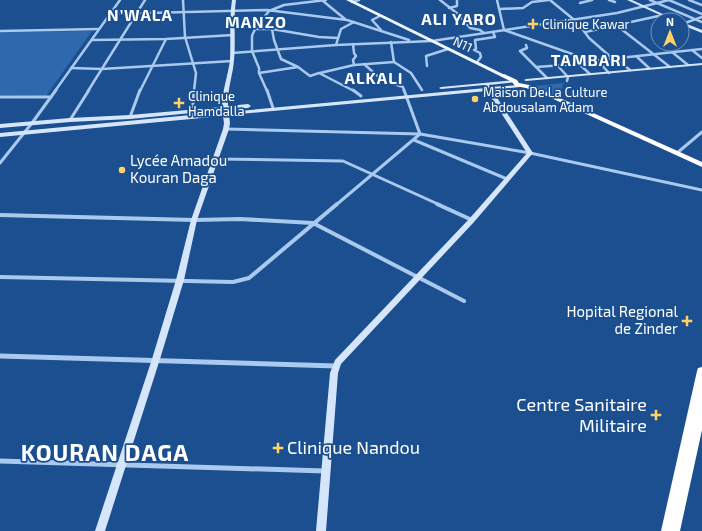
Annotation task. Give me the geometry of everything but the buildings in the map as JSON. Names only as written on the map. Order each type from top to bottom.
[{"type":"highway","points":[[504,76],[517,82],[528,84],[540,91],[702,164]]},
{"type":"highway","points":[[674,531],[702,371]]},
{"type":"highway","points":[[667,531],[689,445],[702,404]]},
{"type":"main road","name":"N11","points":[[350,1],[504,76]]},
{"type":"street","points":[[0,163],[32,123],[120,0]]},
{"type":"street","points":[[70,120],[145,0]]},
{"type":"street","points":[[183,0],[185,37],[197,78],[192,114]]},
{"type":"street","points":[[100,531],[180,280],[194,220],[217,159],[226,129],[228,121],[225,110],[232,57],[232,11],[234,0]]},
{"type":"street","points":[[272,106],[266,85],[259,73],[259,68],[252,51],[252,36],[254,29],[269,11],[284,5],[325,0],[347,20]]},
{"type":"street","points":[[350,1],[359,0]]},
{"type":"street","points":[[440,0],[458,14],[470,28],[480,30],[485,33]]},
{"type":"street","points":[[449,8],[457,6],[457,0]]},
{"type":"street","points":[[497,0],[500,9],[500,20],[504,30],[530,41],[573,53],[592,61]]},
{"type":"street","points":[[500,9],[523,8],[532,2],[549,0],[574,19],[593,43],[630,70]]},
{"type":"street","points":[[580,3],[592,0]]},
{"type":"street","points":[[610,0],[615,2]]},
{"type":"street","points":[[628,0],[656,12]]},
{"type":"street","points":[[650,0],[702,22]]},
{"type":"street","points":[[71,68],[102,69],[194,64],[232,57],[252,51],[353,44],[432,41],[645,7],[669,0],[702,14]]},
{"type":"street","points":[[689,0],[702,5]]},
{"type":"street","points":[[109,14],[269,11],[347,20],[411,41]]},
{"type":"street","points":[[380,16],[372,20],[381,31]]},
{"type":"street","points":[[690,21],[702,17]]},
{"type":"street","points":[[585,32],[650,18]]},
{"type":"street","points":[[336,45],[341,29],[354,22]]},
{"type":"street","points":[[616,25],[670,67]]},
{"type":"street","points":[[690,27],[702,32]]},
{"type":"street","points":[[254,29],[338,38]]},
{"type":"street","points":[[0,31],[99,30]]},
{"type":"street","points":[[272,30],[278,53],[283,60],[298,67],[310,76],[354,65],[394,62],[411,73],[422,90]]},
{"type":"street","points":[[477,62],[481,57],[480,54],[474,50],[476,49],[475,40],[495,37],[493,32]]},
{"type":"street","points":[[92,40],[166,39],[233,34]]},
{"type":"street","points":[[130,117],[141,87],[166,39]]},
{"type":"street","points":[[391,42],[394,62]]},
{"type":"street","points":[[353,44],[354,53],[356,56],[353,60],[354,65]]},
{"type":"street","points":[[526,45],[527,48],[520,51],[547,78]]},
{"type":"street","points":[[427,66],[426,56],[448,49]]},
{"type":"street","points":[[692,50],[702,49]]},
{"type":"street","points":[[692,50],[702,58]]},
{"type":"street","points":[[536,67],[557,64],[579,64],[592,61],[672,52],[688,65]]},
{"type":"street","points":[[636,56],[649,68]]},
{"type":"street","points":[[598,61],[609,73]]},
{"type":"street","points":[[364,64],[374,71],[378,78],[402,86],[420,134]]},
{"type":"street","points":[[557,64],[567,79]]},
{"type":"street","points":[[579,64],[590,74]]},
{"type":"street","points":[[528,84],[547,78],[567,79],[590,74],[702,64]]},
{"type":"street","points":[[259,73],[298,67]]},
{"type":"street","points":[[528,84],[567,79],[702,68]]},
{"type":"street","points":[[319,73],[350,88],[361,96]]},
{"type":"street","points":[[0,135],[225,110],[406,94],[517,82]]},
{"type":"street","points":[[272,106],[361,96],[406,94],[422,90],[487,86]]},
{"type":"street","points":[[487,86],[530,153]]},
{"type":"street","points":[[0,97],[51,97]]},
{"type":"street","points":[[0,126],[70,120],[192,114]]},
{"type":"street","points":[[226,129],[420,134],[530,153],[702,190]]},
{"type":"street","points":[[677,153],[702,132]]},
{"type":"street","points":[[0,277],[242,281],[254,274],[420,134]]},
{"type":"street","points":[[414,140],[507,179]]},
{"type":"street","points":[[322,531],[334,373],[336,366],[342,357],[472,220],[530,153]]},
{"type":"street","points":[[217,159],[343,161],[472,220]]},
{"type":"street","points":[[0,216],[194,220],[240,218],[313,223],[419,276],[464,301]]},
{"type":"street","points":[[0,356],[156,359],[336,366]]},
{"type":"street","points":[[0,461],[326,471]]},
{"type":"shaded area","points":[[92,31],[46,96],[0,95],[0,32]]},
{"type":"shaded area","points":[[564,83],[558,98],[534,86]]},
{"type":"place","name":"Clinique Kawar","points":[[533,24]]},
{"type":"place","name":"Maison De La Culture Abdousalam Adam","points":[[475,99]]},
{"type":"place","name":"Clinique Hamdalla","points":[[179,103]]},
{"type":"place","name":"Lycée Amadou Kouran Daga","points":[[122,170]]},
{"type":"place","name":"Hopital Regional de Zinder","points":[[687,321]]},
{"type":"place","name":"Centre Sanitaire Militaire","points":[[656,415]]},
{"type":"place","name":"Clinique Nandou","points":[[278,448]]},
{"type":"district","name":"N’WALA","points":[[140,15]]},
{"type":"district","name":"ALI YARO","points":[[459,19]]},
{"type":"district","name":"MANZO","points":[[256,22]]},
{"type":"district","name":"TAMBARI","points":[[589,60]]},
{"type":"district","name":"ALKALI","points":[[374,78]]},
{"type":"district","name":"KOURAN DAGA","points":[[105,453]]}]
